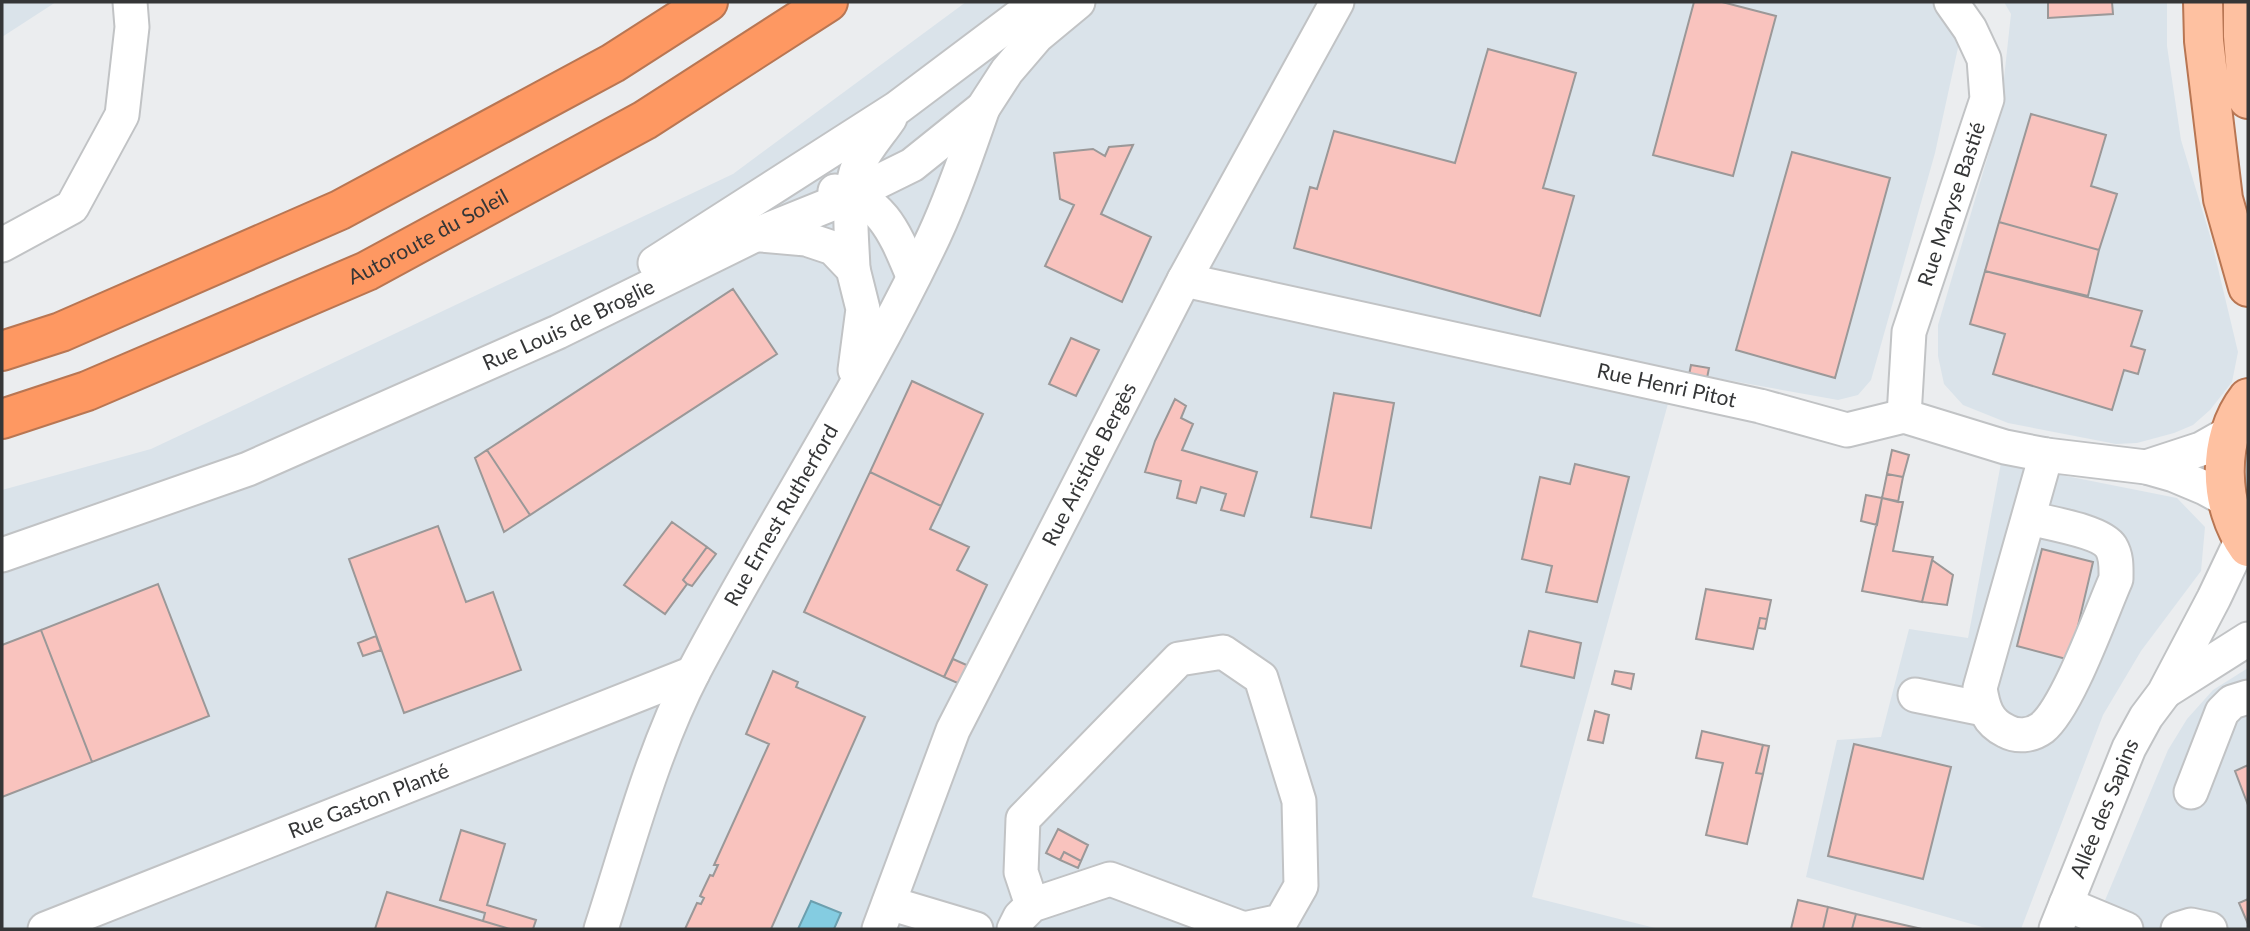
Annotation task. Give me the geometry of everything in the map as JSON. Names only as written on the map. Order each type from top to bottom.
[{"type":"highway","points":[[2,351],[61,332],[340,210],[613,63],[708,2]]},
{"type":"highway","name":"Autoroute du Soleil","points":[[2,419],[87,391],[367,271],[645,120],[828,2]]},
{"type":"main road","points":[[2203,2],[2204,41],[2222,199],[2248,287]]},
{"type":"main road","points":[[2243,2],[2248,99]]},
{"type":"main road","points":[[2245,543],[2227,500],[2224,466],[2231,432],[2248,398]]},
{"type":"street","points":[[2,245],[72,207],[122,115],[132,27],[130,2]]},
{"type":"street","points":[[558,332],[564,318],[581,306],[676,251],[897,107],[1038,2]]},
{"type":"street","name":"Rue Louis de Broglie","points":[[2,555],[248,468],[558,332],[755,234],[853,194],[912,165],[983,108],[1007,71],[1037,36],[1078,2]]},
{"type":"street","name":"Rue Maryse Bastié","points":[[1904,416],[1909,332],[1987,99],[1984,59],[1970,29],[1951,2]]},
{"type":"street","name":"Rue Aristide Bergès","points":[[884,916],[953,730],[1329,5]]},
{"type":"street","points":[[852,392],[863,309],[853,269],[851,222],[854,182],[859,164],[897,107]]},
{"type":"street","name":"Rue Ernest Rutherford","points":[[601,929],[658,757],[693,673],[852,392],[934,236],[961,173],[983,108]]},
{"type":"street","points":[[776,185],[853,194],[873,205],[895,233],[913,276]]},
{"type":"street","points":[[755,234],[806,239],[833,248],[853,269]]},
{"type":"street","name":"Rue Henri Pitot","points":[[1184,281],[1760,406],[1847,430],[1904,416]]},
{"type":"street","points":[[1904,416],[2005,447],[2046,455],[2146,467],[2184,479],[2227,500]]},
{"type":"street","points":[[2146,467],[2200,449],[2231,432]]},
{"type":"street","points":[[2029,518],[2094,535],[2110,545],[2117,562],[2116,579],[2062,703],[2042,728],[2028,735],[2013,734],[1997,727],[1984,709],[1980,688],[2046,455]]},
{"type":"street","name":"Allée des Sapins","points":[[2059,923],[2129,748],[2164,692],[2245,543]]},
{"type":"street","name":"Allée des Sapins","points":[[2164,692],[2248,639]]},
{"type":"street","points":[[1223,652],[1261,678],[1299,801],[1301,886],[1281,921],[1244,929],[1110,879],[1023,917],[1023,819],[1179,659],[1223,652]]},
{"type":"street","name":"Rue Gaston Planté","points":[[46,929],[693,673]]},
{"type":"street","points":[[1915,695],[1984,709]]},
{"type":"street","points":[[2191,792],[2222,712],[2232,702],[2248,697]]},
{"type":"street","points":[[884,916],[976,929]]},
{"type":"street","points":[[2059,923],[2126,929]]},
{"type":"street","points":[[2178,929],[2191,925],[2210,929]]},
{"type":"shaded area","points":[[2,2],[56,2],[2,37]]},
{"type":"shaded area","points":[[966,2],[1968,2],[1935,153],[1871,380],[1858,395],[1838,400],[1677,371],[1532,897],[1659,929],[2,929],[2,490],[151,449],[733,174]]},
{"type":"shaded area","points":[[2004,2],[2167,2],[2167,46],[2181,140],[2211,239],[2238,352],[2232,382],[2210,410],[2193,425],[2174,433],[2137,443],[2116,444],[2008,423],[1963,405],[1944,384],[1938,356],[1938,325],[2000,115],[2011,14]]},
{"type":"shaded area","points":[[2001,463],[2177,498],[2205,527],[2201,571],[2141,651],[2103,715],[2021,929],[1989,929],[1806,877],[1837,740],[1881,737],[1909,629],[1968,638]]},
{"type":"shaded area","points":[[2248,668],[2248,929],[2093,929],[2168,750],[2187,719],[2213,690]]},
{"type":"water","points":[[811,901],[841,913],[834,929],[798,929]]},
{"type":"building","points":[[1694,2],[1722,2],[1776,16],[1733,176],[1653,155]]},
{"type":"building","points":[[2048,2],[2112,2],[2113,14],[2048,18]]},
{"type":"building","points":[[1488,49],[1576,73],[1543,188],[1574,196],[1540,316],[1294,248],[1310,187],[1317,189],[1334,131],[1455,163]]},
{"type":"building","points":[[2031,114],[2106,135],[2091,186],[2117,194],[2099,250],[1999,222]]},
{"type":"building","points":[[1133,145],[1101,214],[1151,237],[1122,302],[1045,266],[1074,205],[1060,199],[1054,153],[1093,149],[1105,156],[1109,147]]},
{"type":"building","points":[[1792,152],[1890,178],[1835,378],[1736,350]]},
{"type":"building","points":[[1999,222],[2099,250],[2088,296],[1985,271]]},
{"type":"building","points":[[1985,271],[2142,311],[2131,346],[2145,350],[2138,374],[2124,370],[2112,410],[1993,374],[2005,334],[1970,324]]},
{"type":"building","points":[[733,289],[777,354],[530,515],[487,450]]},
{"type":"building","points":[[1071,338],[1099,350],[1076,396],[1049,384]]},
{"type":"building","points":[[1691,365],[1709,368],[1707,378],[1689,375]]},
{"type":"building","points":[[912,381],[983,414],[941,506],[870,472]]},
{"type":"building","points":[[1334,393],[1394,403],[1371,528],[1311,517]]},
{"type":"building","points":[[1175,399],[1186,406],[1181,418],[1193,424],[1182,450],[1257,472],[1244,516],[1221,510],[1226,494],[1201,487],[1196,503],[1177,498],[1181,481],[1145,472],[1155,441]]},
{"type":"building","points":[[487,450],[530,515],[504,532],[475,458]]},
{"type":"building","points":[[1892,450],[1909,455],[1903,477],[1887,474]]},
{"type":"building","points":[[1575,464],[1629,477],[1597,602],[1546,592],[1552,566],[1522,559],[1540,477],[1570,484]]},
{"type":"building","points":[[870,472],[941,506],[930,529],[969,547],[957,570],[987,585],[944,677],[804,612]]},
{"type":"building","points":[[1887,474],[1903,477],[1898,502],[1882,498]]},
{"type":"building","points":[[1866,495],[1882,498],[1877,525],[1861,521]]},
{"type":"building","points":[[1882,498],[1903,502],[1893,551],[1933,557],[1922,602],[1862,591]]},
{"type":"building","points":[[672,522],[707,547],[683,580],[687,584],[665,614],[624,585]]},
{"type":"building","points":[[438,526],[466,602],[493,592],[521,670],[404,713],[349,559]]},
{"type":"building","points":[[707,547],[716,554],[692,586],[687,584],[683,580]]},
{"type":"building","points":[[2042,549],[2093,562],[2070,660],[2017,646]]},
{"type":"building","points":[[1932,560],[1953,575],[1947,605],[1922,602]]},
{"type":"building","points":[[158,584],[209,716],[92,762],[41,630]]},
{"type":"building","points":[[1706,589],[1771,600],[1767,619],[1760,618],[1753,649],[1696,639]]},
{"type":"building","points":[[1760,618],[1767,619],[1765,629],[1758,628]]},
{"type":"building","points":[[41,630],[92,762],[2,797],[2,645]]},
{"type":"building","points":[[1529,631],[1581,643],[1574,678],[1521,666]]},
{"type":"building","points":[[376,636],[381,650],[363,656],[358,643]]},
{"type":"building","points":[[953,659],[971,667],[962,685],[944,677]]},
{"type":"building","points":[[773,671],[798,682],[796,687],[865,717],[771,929],[685,929],[697,903],[701,904],[704,898],[700,896],[718,865],[714,865],[769,744],[746,734]]},
{"type":"building","points":[[1615,671],[1634,674],[1631,689],[1612,684]]},
{"type":"building","points":[[1595,711],[1609,715],[1603,743],[1588,740]]},
{"type":"building","points":[[1702,731],[1763,745],[1756,773],[1763,774],[1747,844],[1706,835],[1723,763],[1696,758]]},
{"type":"building","points":[[1854,744],[1951,767],[1923,879],[1828,856]]},
{"type":"building","points":[[1763,745],[1769,746],[1763,774],[1756,773]]},
{"type":"building","points":[[2248,765],[2248,805],[2235,771]]},
{"type":"building","points":[[1058,829],[1088,845],[1081,861],[1064,852],[1060,860],[1046,853]]},
{"type":"building","points":[[461,830],[505,844],[487,905],[536,920],[533,929],[510,929],[483,921],[485,913],[440,900]]},
{"type":"building","points":[[1064,852],[1081,861],[1078,868],[1060,860]]},
{"type":"building","points":[[387,892],[483,921],[510,929],[375,929]]},
{"type":"building","points":[[2248,899],[2248,924],[2239,903]]},
{"type":"building","points":[[1798,900],[1828,907],[1823,929],[1791,929]]},
{"type":"building","points":[[1828,907],[1856,914],[1852,929],[1823,929]]},
{"type":"building","points":[[1856,914],[1922,929],[1852,929]]}]
